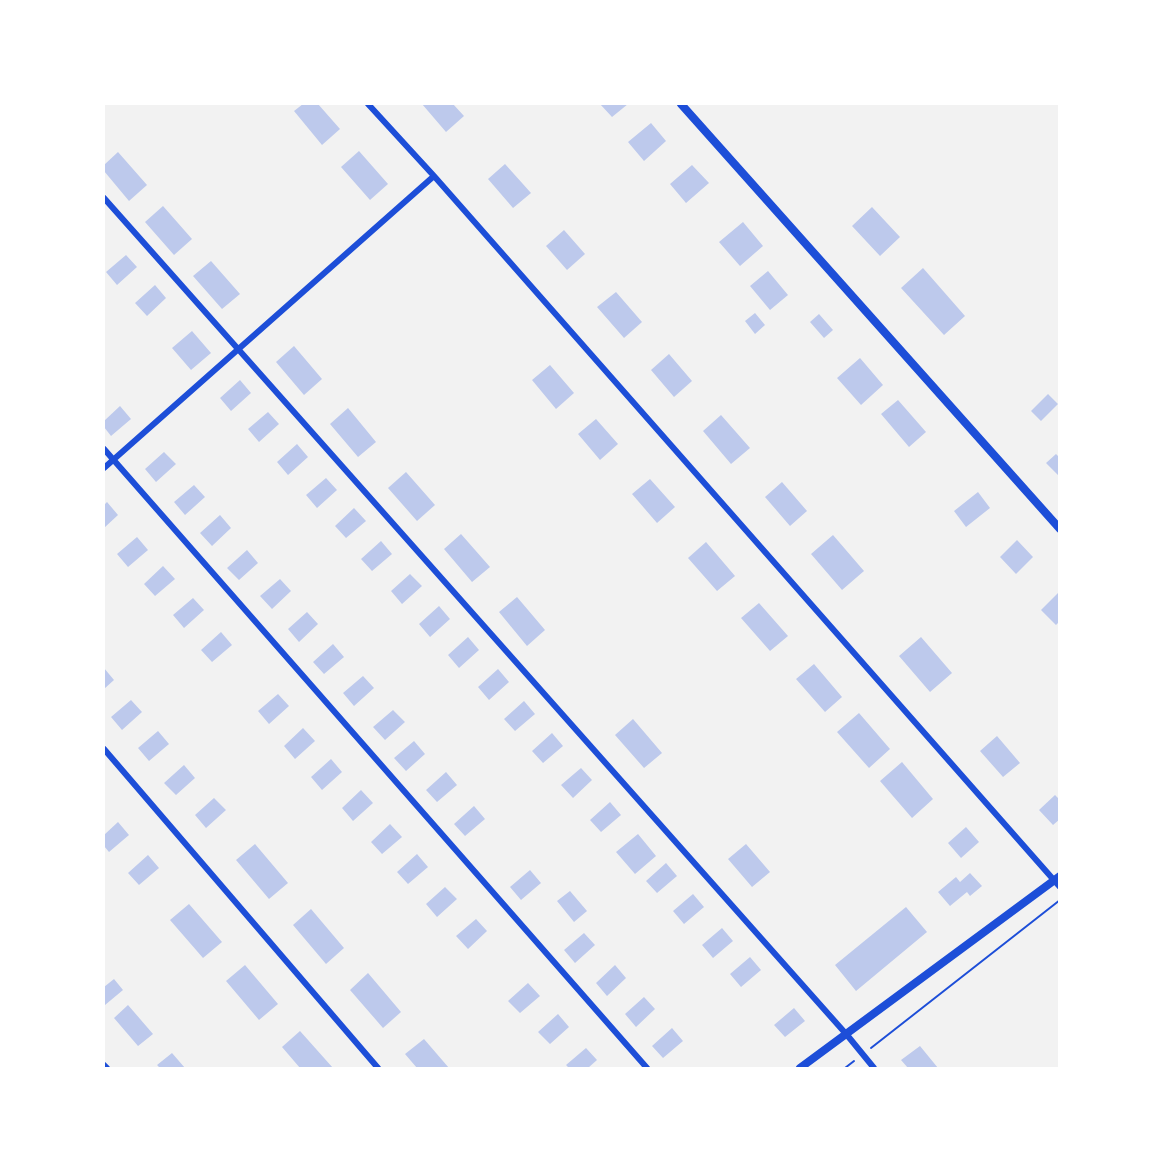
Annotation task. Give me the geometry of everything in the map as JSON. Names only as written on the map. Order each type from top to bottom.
[{"type":"street","points":[[368,104],[1056,878],[1059,887]]},
{"type":"street","points":[[681,104],[1059,529]]},
{"type":"street","points":[[104,468],[434,176]]},
{"type":"street","points":[[104,198],[874,1068]]},
{"type":"street","points":[[104,449],[647,1068]]},
{"type":"street","points":[[104,749],[378,1068]]},
{"type":"street","points":[[801,1068],[1056,878]]},
{"type":"street","points":[[104,1065],[107,1068]]},
{"type":"path","points":[[845,1068],[1059,900]]},
{"type":"building","points":[[303,104],[318,104],[340,129],[322,145],[294,111]]},
{"type":"building","points":[[422,104],[453,104],[464,116],[446,132]]},
{"type":"building","points":[[600,104],[628,104],[612,117]]},
{"type":"building","points":[[651,123],[666,141],[644,161],[628,142]]},
{"type":"building","points":[[359,151],[388,184],[370,200],[341,167]]},
{"type":"building","points":[[118,152],[147,185],[129,201],[104,171],[104,165]]},
{"type":"building","points":[[505,164],[531,193],[513,208],[488,179]]},
{"type":"building","points":[[692,165],[709,183],[686,203],[670,184]]},
{"type":"building","points":[[163,206],[192,239],[174,255],[145,222]]},
{"type":"building","points":[[872,207],[900,237],[880,256],[852,226]]},
{"type":"building","points":[[743,222],[763,246],[740,266],[719,242]]},
{"type":"building","points":[[564,230],[585,254],[567,270],[546,246]]},
{"type":"building","points":[[126,255],[137,267],[117,285],[106,272]]},
{"type":"building","points":[[211,261],[240,294],[222,309],[193,276]]},
{"type":"building","points":[[923,268],[965,316],[944,335],[901,288]]},
{"type":"building","points":[[768,271],[788,295],[770,310],[750,286]]},
{"type":"building","points":[[155,285],[166,298],[147,316],[135,303]]},
{"type":"building","points":[[616,292],[642,322],[624,338],[597,307]]},
{"type":"building","points":[[755,313],[765,325],[755,334],[745,321]]},
{"type":"building","points":[[819,314],[833,330],[824,338],[810,322]]},
{"type":"building","points":[[192,331],[211,353],[191,370],[172,348]]},
{"type":"building","points":[[294,346],[322,379],[304,395],[276,362]]},
{"type":"building","points":[[669,354],[692,381],[674,397],[651,370]]},
{"type":"building","points":[[860,358],[883,385],[861,405],[837,378]]},
{"type":"building","points":[[550,365],[574,393],[556,409],[532,380]]},
{"type":"building","points":[[240,380],[251,393],[231,411],[220,398]]},
{"type":"building","points":[[1048,394],[1058,404],[1041,421],[1031,411]]},
{"type":"building","points":[[898,400],[926,432],[909,447],[881,414]]},
{"type":"building","points":[[120,406],[131,419],[111,436],[104,427],[104,421]]},
{"type":"building","points":[[348,408],[376,442],[358,457],[330,424]]},
{"type":"building","points":[[268,412],[279,424],[259,442],[248,429]]},
{"type":"building","points":[[721,415],[750,448],[731,464],[703,431]]},
{"type":"building","points":[[596,419],[618,444],[600,460],[578,434]]},
{"type":"building","points":[[297,444],[308,457],[288,475],[277,462]]},
{"type":"building","points":[[164,452],[176,464],[156,482],[145,469]]},
{"type":"building","points":[[1056,454],[1060,458],[1060,477],[1046,463]]},
{"type":"building","points":[[406,472],[435,505],[417,521],[388,488]]},
{"type":"building","points":[[326,478],[337,490],[317,508],[306,495]]},
{"type":"building","points":[[650,479],[675,507],[657,523],[632,494]]},
{"type":"building","points":[[782,482],[807,511],[790,526],[765,497]]},
{"type":"building","points":[[194,485],[205,497],[185,515],[174,502]]},
{"type":"building","points":[[978,492],[990,508],[966,527],[954,511]]},
{"type":"building","points":[[107,502],[118,515],[104,528],[104,505]]},
{"type":"building","points":[[354,508],[366,521],[346,538],[335,526]]},
{"type":"building","points":[[220,515],[231,528],[212,546],[200,533]]},
{"type":"building","points":[[461,534],[490,567],[472,582],[444,549]]},
{"type":"building","points":[[833,535],[864,571],[842,590],[811,554]]},
{"type":"building","points":[[137,537],[148,550],[128,567],[117,554]]},
{"type":"building","points":[[1017,540],[1033,557],[1016,574],[1000,557]]},
{"type":"building","points":[[381,541],[392,554],[372,571],[361,559]]},
{"type":"building","points":[[706,542],[735,576],[717,591],[688,558]]},
{"type":"building","points":[[247,550],[258,563],[239,580],[227,568]]},
{"type":"building","points":[[163,566],[175,579],[155,596],[144,584]]},
{"type":"building","points":[[410,574],[422,586],[402,604],[391,591]]},
{"type":"building","points":[[280,579],[291,591],[272,609],[260,596]]},
{"type":"building","points":[[1060,591],[1060,621],[1056,625],[1041,610]]},
{"type":"building","points":[[517,597],[545,630],[527,646],[499,612]]},
{"type":"building","points":[[193,598],[204,610],[184,628],[173,615]]},
{"type":"building","points":[[759,603],[788,636],[770,651],[741,618]]},
{"type":"building","points":[[439,606],[450,619],[430,637],[419,624]]},
{"type":"building","points":[[307,612],[318,624],[299,642],[288,629]]},
{"type":"building","points":[[221,632],[232,645],[212,662],[201,650]]},
{"type":"building","points":[[468,637],[479,650],[459,668],[448,655]]},
{"type":"building","points":[[921,637],[952,673],[930,692],[899,656]]},
{"type":"building","points":[[333,644],[344,657],[324,674],[313,662]]},
{"type":"building","points":[[814,664],[842,697],[825,712],[796,679]]},
{"type":"building","points":[[104,668],[114,680],[104,689]]},
{"type":"building","points":[[498,669],[509,682],[489,700],[478,687]]},
{"type":"building","points":[[363,676],[374,688],[354,706],[343,693]]},
{"type":"building","points":[[278,694],[289,706],[269,724],[258,711]]},
{"type":"building","points":[[131,700],[142,712],[122,730],[111,717]]},
{"type":"building","points":[[524,701],[535,714],[515,731],[504,719]]},
{"type":"building","points":[[393,710],[405,722],[385,740],[373,727]]},
{"type":"building","points":[[859,713],[890,749],[869,768],[837,732]]},
{"type":"building","points":[[633,719],[662,753],[644,768],[615,735]]},
{"type":"building","points":[[303,728],[315,741],[295,759],[284,746]]},
{"type":"building","points":[[158,731],[169,744],[149,761],[138,748]]},
{"type":"building","points":[[552,733],[563,746],[543,763],[532,751]]},
{"type":"building","points":[[997,736],[1020,763],[1003,777],[980,751]]},
{"type":"building","points":[[414,741],[425,754],[406,771],[394,758]]},
{"type":"building","points":[[331,759],[342,772],[322,790],[311,777]]},
{"type":"building","points":[[902,762],[933,799],[912,818],[880,781]]},
{"type":"building","points":[[184,765],[195,778],[176,795],[164,783]]},
{"type":"building","points":[[581,768],[592,780],[573,798],[561,785]]},
{"type":"building","points":[[446,772],[457,785],[437,802],[426,790]]},
{"type":"building","points":[[361,790],[373,803],[353,821],[342,808]]},
{"type":"building","points":[[1055,795],[1060,800],[1060,819],[1053,825],[1039,810]]},
{"type":"building","points":[[214,798],[226,810],[206,828],[195,815]]},
{"type":"building","points":[[610,802],[621,815],[601,832],[590,820]]},
{"type":"building","points":[[474,806],[485,819],[465,836],[454,824]]},
{"type":"building","points":[[118,822],[129,835],[109,852],[104,846],[104,835]]},
{"type":"building","points":[[390,824],[402,837],[382,854],[371,842]]},
{"type":"building","points":[[966,827],[979,842],[961,858],[948,843]]},
{"type":"building","points":[[638,834],[656,856],[635,874],[616,852]]},
{"type":"building","points":[[255,844],[288,883],[269,899],[236,860]]},
{"type":"building","points":[[746,844],[770,872],[752,887],[728,859]]},
{"type":"building","points":[[417,854],[428,867],[408,884],[397,872]]},
{"type":"building","points":[[148,855],[159,868],[139,885],[128,873]]},
{"type":"building","points":[[666,863],[677,876],[657,893],[646,881]]},
{"type":"building","points":[[530,870],[541,883],[521,900],[510,887]]},
{"type":"building","points":[[970,873],[982,886],[970,896],[967,892],[950,906],[938,892],[956,877],[960,882]]},
{"type":"building","points":[[445,887],[457,899],[437,917],[426,904]]},
{"type":"building","points":[[570,891],[587,911],[574,922],[557,901]]},
{"type":"building","points":[[693,894],[704,907],[684,924],[673,911]]},
{"type":"building","points":[[189,904],[222,942],[203,958],[170,920]]},
{"type":"building","points":[[906,907],[927,932],[856,991],[835,965]]},
{"type":"building","points":[[311,909],[344,948],[326,964],[293,925]]},
{"type":"building","points":[[476,919],[487,931],[468,949],[456,936]]},
{"type":"building","points":[[722,928],[733,941],[713,958],[702,945]]},
{"type":"building","points":[[584,933],[595,945],[575,963],[564,950]]},
{"type":"building","points":[[750,957],[761,970],[741,987],[730,974]]},
{"type":"building","points":[[245,965],[278,1004],[259,1020],[226,981]]},
{"type":"building","points":[[615,965],[626,978],[607,996],[596,983]]},
{"type":"building","points":[[368,973],[401,1012],[383,1028],[350,990]]},
{"type":"building","points":[[114,979],[123,990],[105,1005],[104,987]]},
{"type":"building","points":[[528,983],[540,996],[520,1013],[508,1001]]},
{"type":"building","points":[[644,997],[655,1009],[636,1027],[625,1014]]},
{"type":"building","points":[[128,1005],[153,1034],[138,1046],[114,1018]]},
{"type":"building","points":[[794,1008],[805,1021],[785,1037],[774,1025]]},
{"type":"building","points":[[558,1014],[569,1027],[550,1044],[538,1032]]},
{"type":"building","points":[[672,1028],[683,1041],[663,1058],[652,1046]]},
{"type":"building","points":[[300,1031],[333,1068],[300,1068],[282,1047]]},
{"type":"building","points":[[424,1039],[449,1068],[417,1068],[405,1054]]},
{"type":"building","points":[[920,1046],[938,1068],[908,1068],[901,1060]]},
{"type":"building","points":[[586,1048],[597,1060],[588,1068],[569,1068],[566,1065]]},
{"type":"building","points":[[172,1053],[185,1068],[160,1068],[157,1065]]}]
